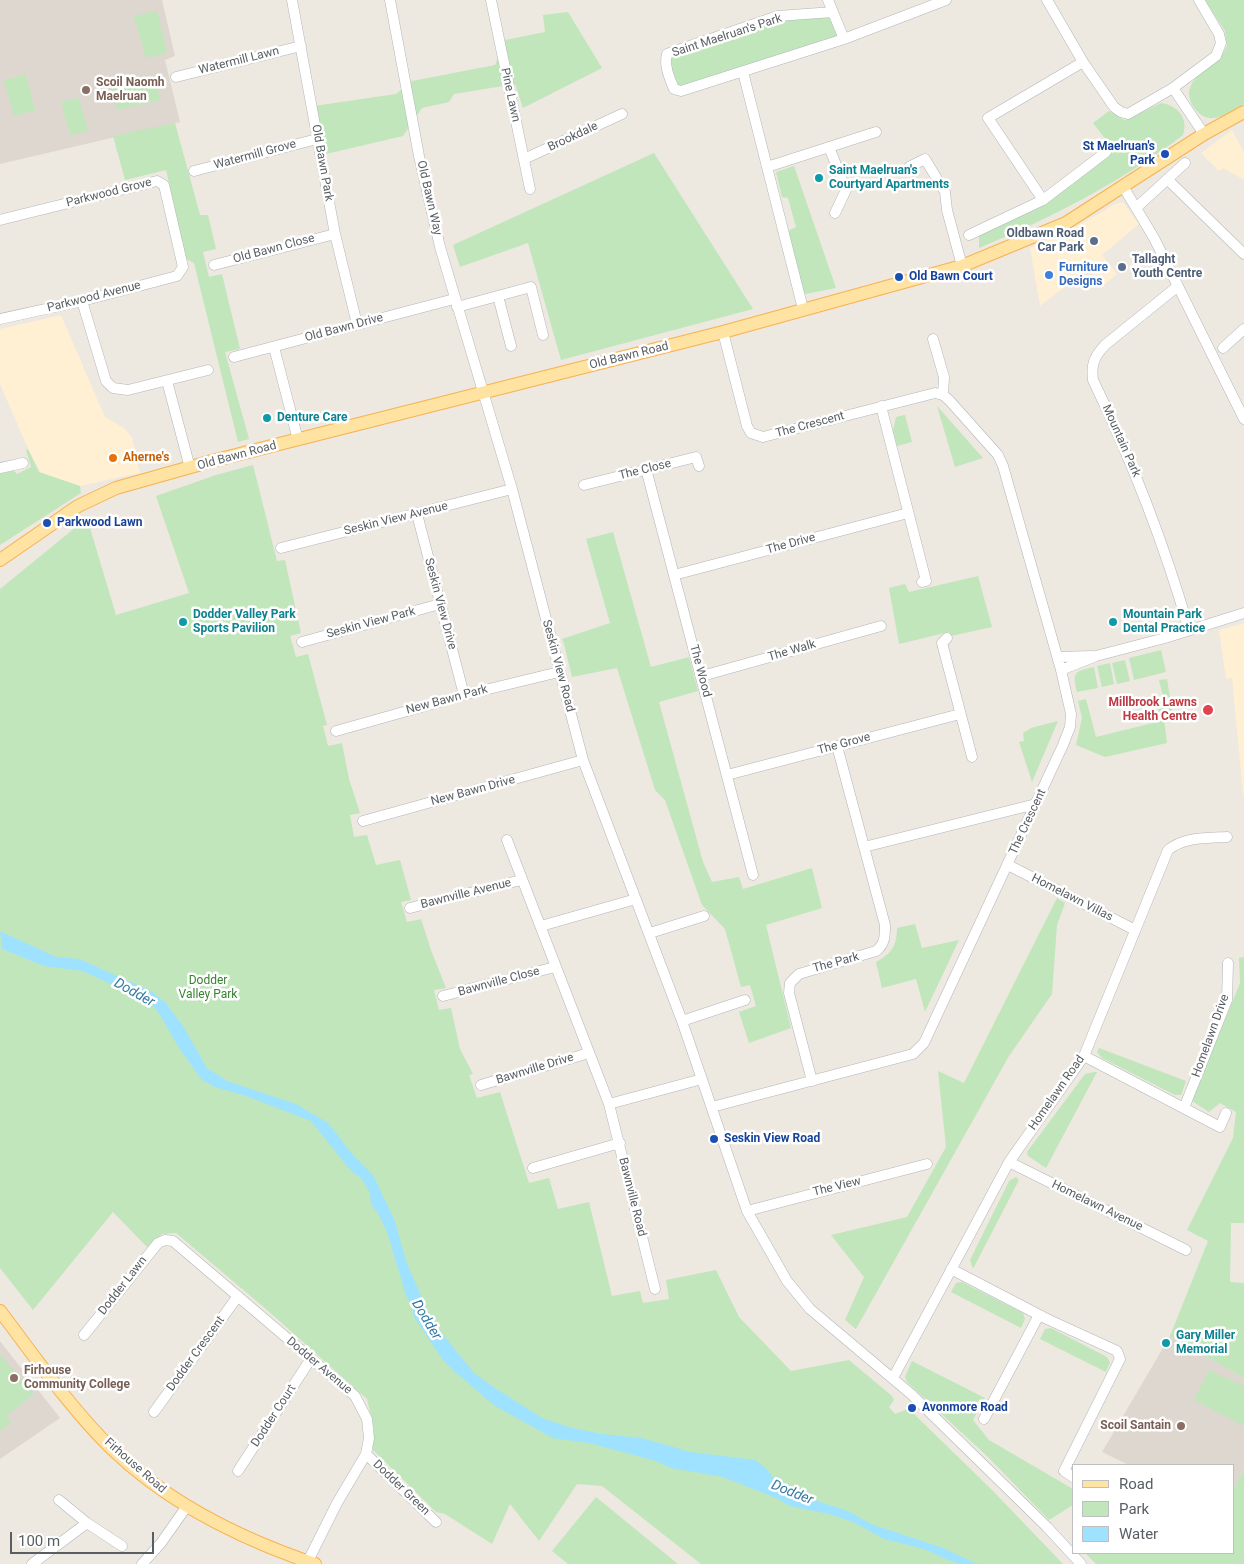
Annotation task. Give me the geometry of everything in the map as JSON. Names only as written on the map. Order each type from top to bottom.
[{"type":"main road","name":"Old Bawn Road","points":[[0,560],[54,522],[94,497],[116,488],[483,392],[723,332],[962,266],[1066,224],[1124,188],[1204,134],[1244,112]]},
{"type":"main road","name":"Firhouse Road","points":[[0,1311],[55,1383],[112,1448],[164,1491],[187,1506],[246,1537],[311,1563]]},
{"type":"street","name":"Old Bawn Park","points":[[292,0],[335,234],[357,324]]},
{"type":"street","name":"Old Bawn Way","points":[[390,0],[419,156],[455,303],[483,392]]},
{"type":"street","name":"Pine Lawn","points":[[491,0],[530,189]]},
{"type":"street","points":[[828,0],[844,39]]},
{"type":"street","name":"Saint Maelruan's Park","points":[[833,12],[778,16],[667,54],[665,61],[668,77],[674,89],[681,90],[743,72],[797,52],[844,39],[946,0]]},
{"type":"street","points":[[1047,0],[1083,62],[1114,107],[1128,114],[1142,108],[1173,88],[1212,60],[1219,51],[1219,34],[1198,0]]},
{"type":"street","name":"Watermill Lawn","points":[[176,77],[301,46]]},
{"type":"street","points":[[1043,200],[988,118],[1083,62]]},
{"type":"street","points":[[743,72],[803,309]]},
{"type":"street","points":[[1173,88],[1204,134]]},
{"type":"street","name":"Brookdale","points":[[524,159],[622,114]]},
{"type":"street","points":[[767,167],[876,132]]},
{"type":"street","name":"Watermill Grove","points":[[194,171],[317,139]]},
{"type":"street","points":[[829,147],[846,190],[835,213]]},
{"type":"street","points":[[969,236],[1043,200],[1106,152]]},
{"type":"street","points":[[909,167],[925,159],[945,192],[947,210],[962,266]]},
{"type":"street","points":[[1137,208],[1185,163]]},
{"type":"street","points":[[1167,179],[1244,254]]},
{"type":"street","name":"Parkwood Grove","points":[[0,220],[157,181],[164,185],[183,267]]},
{"type":"street","points":[[1124,188],[1137,208],[1178,286],[1244,419]]},
{"type":"street","name":"Old Bawn Close","points":[[214,265],[335,234]]},
{"type":"street","name":"Parkwood Avenue","points":[[0,319],[82,301],[177,276],[183,267]]},
{"type":"street","name":"Mountain Park","points":[[1178,286],[1104,345],[1096,355],[1092,366],[1093,380],[1136,475],[1168,558],[1189,630]]},
{"type":"street","name":"Old Bawn Drive","points":[[234,357],[357,324],[455,303],[498,296],[531,287],[543,335]]},
{"type":"street","points":[[498,296],[511,346]]},
{"type":"street","points":[[82,301],[106,381],[112,388],[128,390],[208,370]]},
{"type":"street","points":[[1223,348],[1244,330]]},
{"type":"street","name":"The Crescent","points":[[712,1107],[913,1054],[924,1043],[1008,865],[1070,727],[1070,714],[1058,657],[998,455],[943,394],[935,393],[763,437],[751,433],[747,425],[723,332]]},
{"type":"street","points":[[933,339],[944,377],[943,394]]},
{"type":"street","points":[[274,347],[298,440]]},
{"type":"street","points":[[167,381],[190,468]]},
{"type":"street","name":"Seskin View Road","points":[[483,392],[512,490],[583,760],[650,933],[747,1211],[787,1281],[804,1302],[836,1332],[893,1378]]},
{"type":"street","points":[[880,406],[926,581],[922,582]]},
{"type":"street","name":"The Close","points":[[584,486],[696,457],[699,466]]},
{"type":"street","points":[[0,468],[23,463]]},
{"type":"street","name":"The Wood","points":[[646,469],[753,875]]},
{"type":"street","name":"Seskin View Avenue","points":[[281,548],[512,490]]},
{"type":"street","name":"The Drive","points":[[674,575],[908,513]]},
{"type":"street","name":"Seskin View Drive","points":[[417,514],[464,695]]},
{"type":"street","name":"Seskin View Park","points":[[302,642],[440,604]]},
{"type":"street","points":[[1061,670],[1096,656],[1244,613]]},
{"type":"street","name":"The Walk","points":[[702,676],[881,626]]},
{"type":"street","points":[[947,638],[942,643],[972,757]]},
{"type":"street","points":[[1058,657],[1096,656]]},
{"type":"street","name":"New Bawn Park","points":[[336,731],[464,695],[559,672]]},
{"type":"street","name":"The Grove","points":[[728,775],[960,714]]},
{"type":"street","name":"The Park","points":[[812,1081],[789,993],[790,983],[799,974],[868,955],[882,946],[885,925],[836,746]]},
{"type":"street","name":"New Bawn Drive","points":[[362,821],[583,760]]},
{"type":"street","points":[[864,847],[1036,804]]},
{"type":"street","name":"Homelawn Road","points":[[893,1378],[1008,1162],[1084,1056],[1168,850],[1180,843],[1194,839],[1227,836]]},
{"type":"street","name":"Bawnville Road","points":[[507,840],[609,1104],[655,1290]]},
{"type":"street","name":"Homelawn Villas","points":[[1008,865],[1135,930]]},
{"type":"street","name":"Bawnville Avenue","points":[[410,908],[521,880]]},
{"type":"street","points":[[541,926],[636,899]]},
{"type":"street","points":[[650,933],[704,916]]},
{"type":"street","name":"Homelawn Drive","points":[[1184,1108],[1227,1000],[1228,963]]},
{"type":"street","name":"Bawnville Close","points":[[443,996],[555,967]]},
{"type":"street","points":[[682,1021],[745,1000]]},
{"type":"street","name":"Bawnville Drive","points":[[481,1085],[589,1052]]},
{"type":"street","points":[[1084,1056],[1220,1127],[1226,1113]]},
{"type":"street","points":[[609,1104],[702,1078]]},
{"type":"street","points":[[533,1168],[620,1143]]},
{"type":"street","name":"Homelawn Avenue","points":[[1008,1162],[1186,1250]]},
{"type":"street","name":"The View","points":[[747,1211],[927,1164]]},
{"type":"street","name":"Dodder Avenue","points":[[165,1240],[173,1241],[354,1396],[367,1419],[370,1438],[366,1454],[337,1503],[311,1563]]},
{"type":"street","name":"Dodder Lawn","points":[[84,1335],[149,1253],[158,1243],[165,1240]]},
{"type":"street","points":[[951,1269],[1120,1355],[1107,1388],[1064,1472],[1072,1476]]},
{"type":"street","name":"Dodder Crescent","points":[[154,1412],[238,1296]]},
{"type":"street","points":[[984,1419],[1039,1315]]},
{"type":"street","name":"Dodder Court","points":[[238,1471],[310,1360]]},
{"type":"street","points":[[893,1378],[1047,1527],[1081,1564]]},
{"type":"street","name":"Dodder Green","points":[[366,1454],[436,1522]]},
{"type":"street","points":[[59,1500],[87,1523],[122,1546]]},
{"type":"street","points":[[142,1564],[161,1543],[187,1506]]},
{"type":"street","points":[[32,1564],[87,1523]]},
{"type":"shaded area","name":"Scoil Naomh Maelruan","points":[[0,0],[162,0],[175,56],[165,60],[180,122],[0,164]]},
{"type":"shaded area","points":[[1232,130],[1244,152],[1244,180],[1223,168],[1219,171],[1201,153]]},
{"type":"shaded area","points":[[1123,202],[1139,224],[1102,255],[1117,274],[1103,286],[1089,269],[1040,306],[1030,248],[1085,222],[1115,204]]},
{"type":"shaded area","points":[[61,315],[105,417],[124,428],[132,437],[140,473],[80,486],[41,473],[28,449],[0,384],[0,329]]},
{"type":"shaded area","points":[[1244,623],[1243,794],[1232,678],[1226,679],[1219,630]]},
{"type":"shaded area","name":"Scoil Santain","points":[[1170,1336],[1244,1378],[1244,1469],[1234,1488],[1234,1464],[1127,1464],[1102,1452]]},
{"type":"shaded area","name":"Firhouse Community College","points":[[0,1341],[60,1418],[0,1459]]},
{"type":"green space","points":[[1205,0],[1244,0],[1244,104],[1220,117],[1214,118],[1208,118],[1196,110],[1189,95],[1195,80],[1218,59],[1227,46],[1225,31]]},
{"type":"green space","points":[[157,11],[167,53],[146,58],[134,16]]},
{"type":"green space","points":[[568,12],[602,68],[523,108],[515,84],[454,94],[449,102],[422,108],[403,136],[326,154],[314,106],[396,94],[412,81],[495,65],[505,40],[545,32],[543,15]]},
{"type":"green space","points":[[833,12],[844,39],[674,89],[667,54],[778,16]]},
{"type":"green space","points":[[26,74],[35,111],[14,116],[4,80]]},
{"type":"green space","points":[[154,76],[160,100],[117,110],[112,87]]},
{"type":"green space","points":[[79,98],[88,131],[70,135],[61,102]]},
{"type":"green space","points":[[1161,103],[1172,106],[1180,113],[1184,123],[1183,135],[1135,168],[1085,198],[979,248],[979,232],[1025,210],[1113,149],[1093,123],[1109,111],[1124,120]]},
{"type":"green space","points":[[175,123],[200,215],[208,215],[216,249],[203,252],[209,277],[222,274],[240,349],[225,352],[249,439],[238,442],[194,263],[186,259],[166,170],[125,180],[113,136]]},
{"type":"green space","points":[[654,153],[753,309],[561,360],[528,243],[460,267],[453,245]]},
{"type":"green space","points":[[794,166],[836,288],[800,295],[784,233],[796,227],[788,198],[782,197],[776,172]]},
{"type":"green space","points":[[937,406],[983,458],[955,467]]},
{"type":"green space","points":[[905,415],[912,442],[897,446],[893,430],[896,417]]},
{"type":"green space","points":[[28,449],[39,472],[80,486],[81,493],[0,545],[0,473],[12,469],[17,474],[31,467],[26,450]]},
{"type":"green space","name":"Dodder Valley Park","points":[[253,465],[277,561],[285,560],[301,633],[290,636],[296,657],[308,654],[327,725],[323,726],[328,746],[342,743],[349,779],[360,813],[350,815],[354,837],[367,835],[376,865],[400,860],[411,900],[401,902],[407,922],[421,919],[446,988],[434,990],[439,1010],[451,1008],[460,1049],[473,1074],[469,1075],[477,1098],[500,1092],[529,1183],[549,1178],[558,1209],[589,1202],[612,1296],[640,1291],[643,1303],[669,1299],[666,1280],[716,1270],[739,1317],[791,1371],[849,1360],[892,1396],[894,1400],[889,1407],[895,1414],[908,1409],[915,1415],[993,1491],[1063,1564],[701,1564],[602,1486],[577,1484],[539,1541],[510,1504],[492,1544],[445,1514],[436,1512],[373,1450],[374,1428],[367,1399],[266,1309],[176,1233],[162,1234],[147,1247],[113,1212],[33,1310],[0,1268],[0,589],[87,518],[116,615],[189,593],[156,496],[216,475]]},
{"type":"green space","points":[[613,532],[651,667],[689,657],[698,691],[659,702],[703,862],[712,882],[739,877],[743,889],[812,868],[822,908],[766,925],[791,1028],[749,1043],[739,1012],[756,1006],[750,985],[741,987],[725,929],[702,905],[665,800],[655,790],[617,668],[572,677],[562,639],[610,623],[586,539]]},
{"type":"green space","points":[[978,576],[992,627],[951,636],[949,632],[899,644],[889,588],[905,584],[909,592]]},
{"type":"green space","points":[[1161,650],[1166,672],[1134,680],[1129,658]]},
{"type":"green space","points":[[1125,660],[1130,681],[1117,684],[1112,663]]},
{"type":"green space","points":[[1110,663],[1114,684],[1102,687],[1097,666]]},
{"type":"green space","points":[[1094,667],[1098,688],[1077,692],[1076,674],[1082,670]]},
{"type":"green space","points":[[1167,679],[1173,716],[1164,718],[1167,743],[1105,757],[1076,745],[1082,718],[1078,701],[1086,699],[1096,737],[1161,721],[1156,699],[1163,697],[1159,680]]},
{"type":"green space","points":[[1058,721],[1032,782],[1019,742],[1024,741],[1023,733],[1031,728]]},
{"type":"green space","points":[[1057,898],[1065,903],[1057,925],[1052,994],[1009,1056],[856,1329],[845,1320],[864,1277],[831,1235],[907,1217],[946,1147],[938,1071],[964,1083]]},
{"type":"green space","points":[[915,924],[922,948],[959,940],[925,1012],[916,979],[882,988],[876,962],[886,956],[892,949],[896,940],[897,928]]},
{"type":"green space","points":[[1244,957],[1244,1223],[1231,1223],[1230,1282],[1244,1283],[1244,1378],[1170,1336],[1208,1241],[1187,1230],[1233,1138],[1236,1112],[1220,1103],[1209,1112],[1192,1101],[1240,983],[1239,958]]},
{"type":"green space","points":[[1099,1048],[1186,1081],[1181,1095],[1175,1095],[1102,1058],[1097,1052]]},
{"type":"green space","points":[[1097,1072],[1046,1168],[1028,1156],[1027,1152],[1085,1074]]},
{"type":"green space","points":[[1016,1177],[1019,1180],[973,1269],[970,1260],[1009,1181]]},
{"type":"green space","points":[[962,1282],[1023,1313],[1025,1319],[1021,1328],[951,1292],[956,1283]]},
{"type":"green space","points":[[1051,1328],[1107,1357],[1110,1362],[1106,1372],[1040,1339],[1045,1329]]},
{"type":"green space","points":[[0,1355],[34,1394],[6,1416],[11,1423],[0,1431]]},
{"type":"green space","points":[[912,1361],[985,1398],[973,1420],[989,1440],[1072,1488],[1072,1506],[1049,1520],[988,1457],[907,1382],[905,1377]]},
{"type":"green space","points":[[1209,1370],[1244,1386],[1244,1426],[1194,1400]]},
{"type":"green space","points":[[1244,1469],[1244,1564],[1096,1564],[1086,1554],[1234,1554],[1234,1488]]},
{"type":"green space","points":[[596,1497],[678,1564],[568,1564],[552,1551]]},
{"type":"water","name":"Dodder","points":[[0,931],[56,957],[79,959],[151,991],[166,1003],[183,1026],[207,1068],[227,1081],[296,1104],[328,1123],[354,1156],[373,1175],[395,1221],[406,1261],[432,1321],[474,1373],[495,1388],[542,1418],[572,1428],[641,1438],[691,1452],[755,1460],[768,1470],[775,1481],[787,1491],[848,1511],[871,1524],[943,1548],[977,1564],[961,1564],[924,1549],[884,1539],[853,1522],[833,1515],[790,1506],[776,1498],[723,1477],[671,1468],[656,1461],[589,1443],[553,1438],[495,1406],[443,1360],[414,1317],[387,1232],[371,1204],[370,1193],[362,1179],[351,1171],[311,1121],[246,1096],[215,1087],[202,1080],[179,1048],[153,1006],[83,971],[44,966],[2,949]]},
{"type":"place","name":"Scoil Naomh Maelruan","points":[[86,90]]},
{"type":"place","name":"St Maelruan's Park","points":[[1165,154]]},
{"type":"place","name":"Saint Maelruan's Courtyard Apartments","points":[[819,178]]},
{"type":"place","name":"Oldbawn Road Car Park","points":[[1094,241]]},
{"type":"place","name":"Tallaght Youth Centre","points":[[1122,267]]},
{"type":"place","name":"Furniture Designs","points":[[1049,275]]},
{"type":"place","name":"Old Bawn Court","points":[[899,277]]},
{"type":"place","name":"Denture Care","points":[[267,418]]},
{"type":"place","name":"Aherne's","points":[[113,458]]},
{"type":"place","name":"Parkwood Lawn","points":[[47,523]]},
{"type":"place","name":"Dodder Valley Park Sports Pavilion","points":[[183,622]]},
{"type":"place","name":"Mountain Park Dental Practice","points":[[1113,622]]},
{"type":"place","name":"Millbrook Lawns Health Centre","points":[[1208,710]]},
{"type":"place","name":"Seskin View Road","points":[[714,1139]]},
{"type":"place","name":"Gary Miller Memorial","points":[[1166,1343]]},
{"type":"place","name":"Firhouse Community College","points":[[14,1378]]},
{"type":"place","name":"Avonmore Road","points":[[912,1408]]},
{"type":"place","name":"Scoil Santain","points":[[1181,1426]]}]
